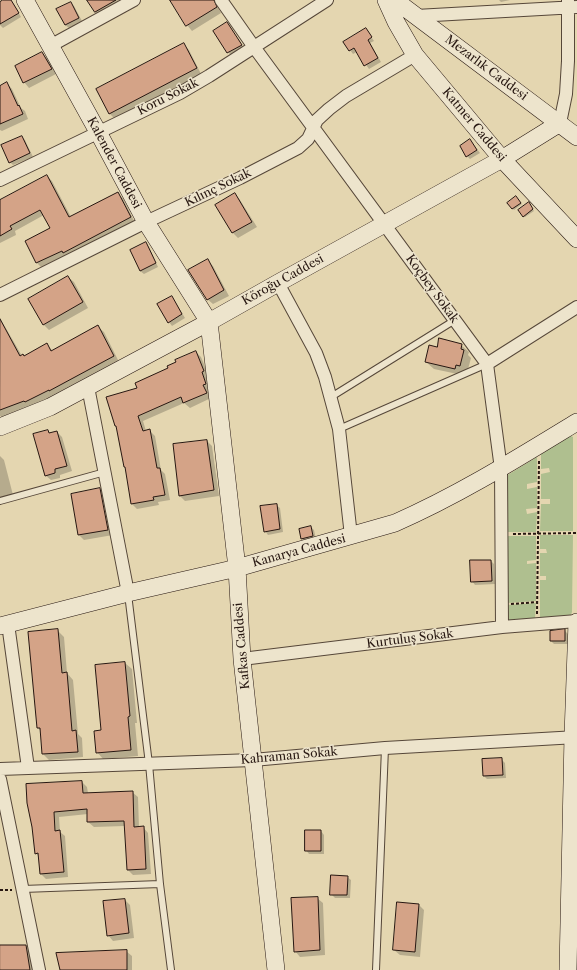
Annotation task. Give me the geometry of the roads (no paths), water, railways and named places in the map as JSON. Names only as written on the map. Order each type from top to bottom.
[{"type":"street","name":"Kalender Caddesi","points":[[25,0],[146,222],[209,322]]},
{"type":"street","points":[[50,46],[134,0]]},
{"type":"street","name":"Koçbey Sokak","points":[[221,0],[313,128],[487,364],[501,469],[502,628]]},
{"type":"street","name":"Koru Sokak","points":[[0,180],[180,92],[209,76],[327,0]]},
{"type":"street","name":"Katmer Caddesi","points":[[386,0],[396,22],[415,55],[502,159],[577,239]]},
{"type":"street","name":"Mezarlık Caddesi","points":[[396,0],[577,137]]},
{"type":"street","points":[[416,16],[571,5],[567,88],[560,123]]},
{"type":"street","name":"Kılınç Sokak","points":[[0,295],[146,222],[240,178],[298,148],[308,139],[317,120],[329,109],[346,96],[415,55]]},
{"type":"street","name":"Köroğu Caddesi","points":[[0,427],[50,407],[209,322],[502,159],[560,123]]},
{"type":"street","points":[[278,283],[316,353],[325,377],[339,429],[351,536]]},
{"type":"street","points":[[487,364],[577,307]]},
{"type":"street","name":"Kafkas Caddesi","points":[[209,322],[237,568],[242,659],[276,970]]},
{"type":"street","points":[[88,386],[128,593]]},
{"type":"street","name":"Kanarya Caddesi","points":[[4,625],[128,593],[237,568],[396,523],[501,469],[577,422]]},
{"type":"street","points":[[568,970],[577,622]]},
{"type":"street","name":"Kurtuluş Sokak","points":[[242,659],[502,628],[577,622]]},
{"type":"street","points":[[4,625],[28,768]]},
{"type":"street","name":"Kahraman Sokak","points":[[0,769],[253,760],[385,748],[575,736]]},
{"type":"street","points":[[0,779],[39,970]]},
{"type":"lane","points":[[330,397],[455,320]]},
{"type":"lane","points":[[339,429],[487,364]]},
{"type":"lane","points":[[0,501],[105,472]]},
{"type":"lane","points":[[128,593],[149,764],[160,884],[171,970]]},
{"type":"lane","points":[[376,970],[385,748]]},
{"type":"lane","points":[[23,889],[160,884]]}]
